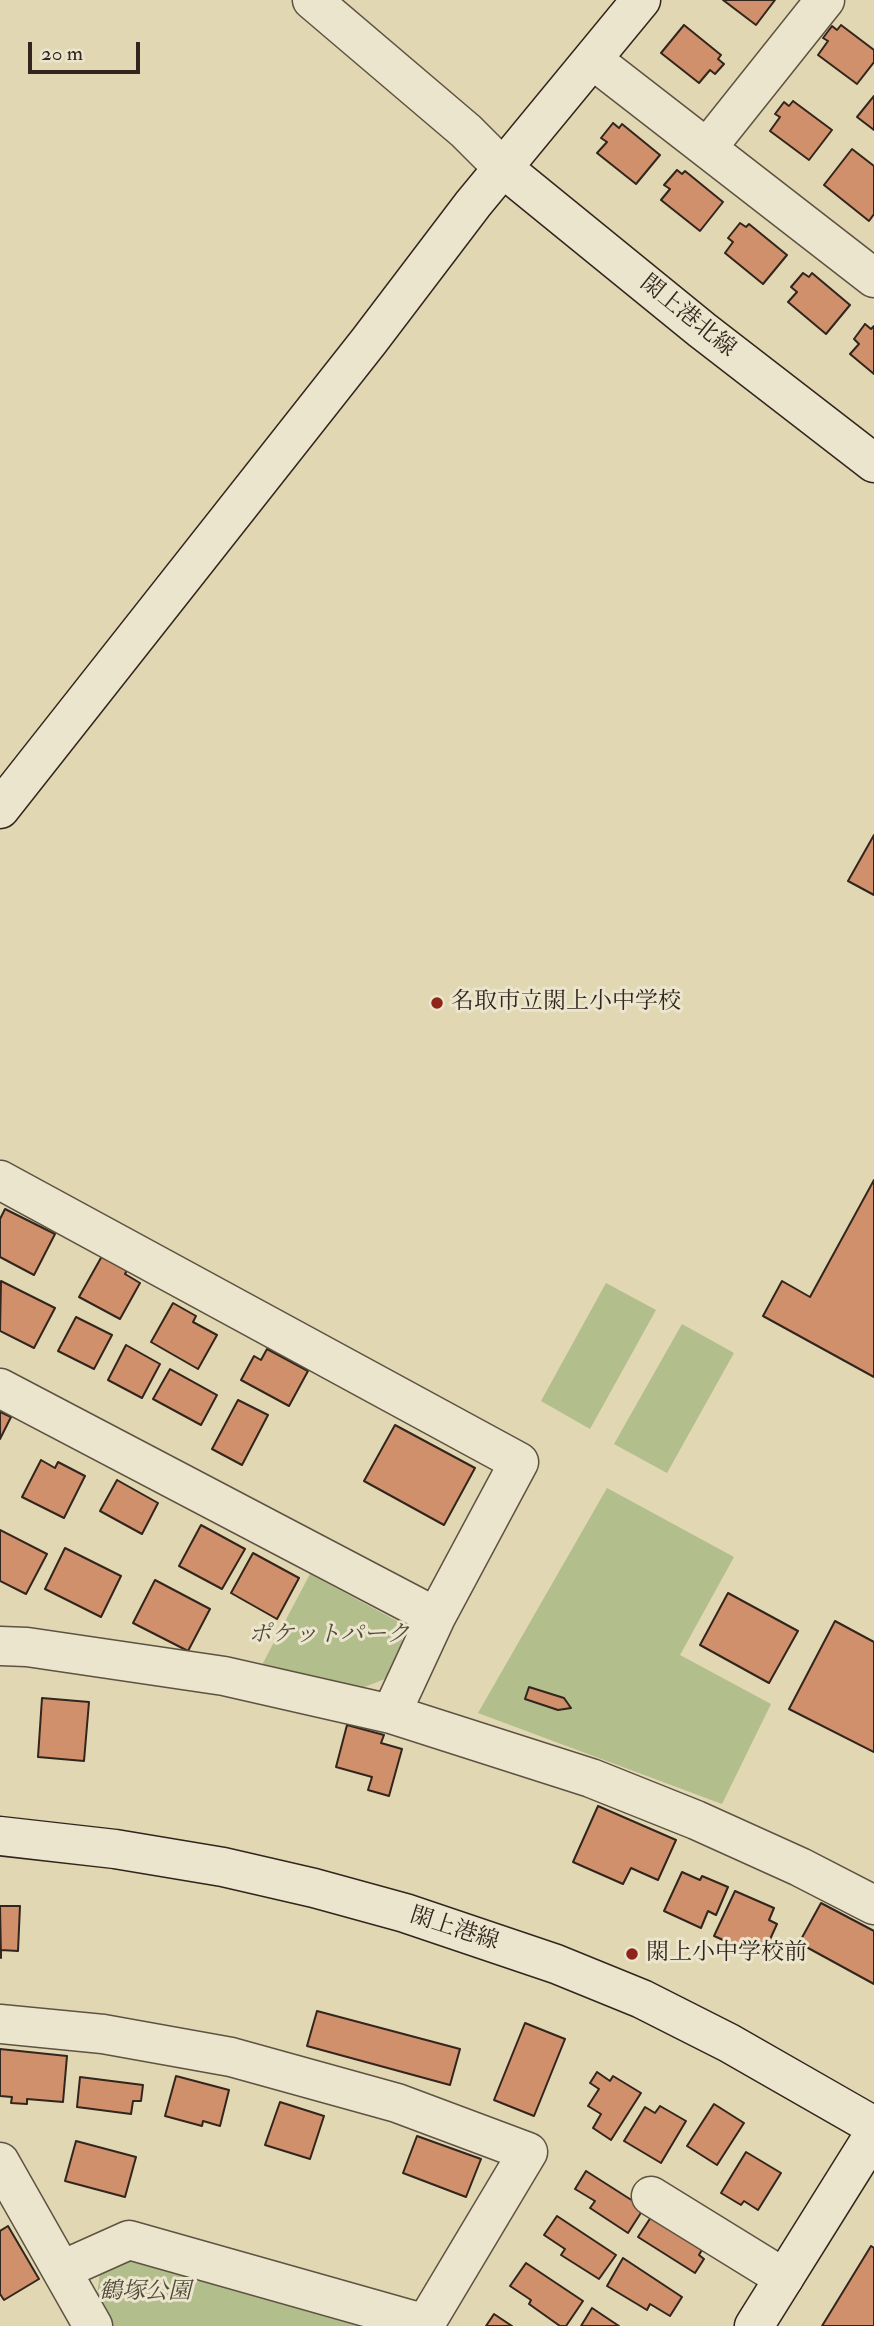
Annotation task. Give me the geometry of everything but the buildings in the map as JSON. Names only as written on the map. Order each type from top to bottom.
[{"type":"street","name":"閖上港北線","points":[[312,0],[466,131],[503,168],[702,330],[874,463]]},
{"type":"street","points":[[0,809],[360,352],[473,204],[641,0]]},
{"type":"street","points":[[707,148],[825,0]]},
{"type":"street","points":[[593,60],[871,270]]},
{"type":"street","points":[[0,1180],[519,1462],[436,1617],[391,1714]]},
{"type":"street","points":[[0,1388],[436,1617]]},
{"type":"street","points":[[0,1646],[27,1647],[224,1676],[391,1714],[591,1778],[731,1836],[874,1905]]},
{"type":"street","name":"閖上港線","points":[[0,1836],[115,1849],[223,1867],[405,1913],[555,1964],[642,1999],[729,2043],[874,2126]]},
{"type":"street","points":[[0,2024],[103,2034],[231,2057],[397,2103],[528,2152],[425,2325],[129,2240],[62,2270]]},
{"type":"street","points":[[754,2326],[874,2134]]},
{"type":"street","points":[[0,2162],[93,2326]]},
{"type":"street","points":[[651,2196],[784,2278]]},
{"type":"green space","points":[[606,1283],[656,1310],[590,1429],[541,1401]]},
{"type":"green space","points":[[682,1324],[734,1353],[667,1473],[614,1444]]},
{"type":"green space","points":[[607,1488],[734,1557],[680,1655],[771,1704],[722,1804],[478,1713]]},
{"type":"green space","name":"ポケットパーク","points":[[310,1574],[397,1621],[405,1650],[385,1679],[359,1689],[262,1665]]},
{"type":"green space","name":"鶴塚公園","points":[[127,2257],[372,2326],[114,2326],[97,2295],[100,2272]]},
{"type":"place","name":"名取市立閖上小中学校","points":[[437,1003]]},
{"type":"place","name":"閖上小中学校前","points":[[632,1954]]}]
